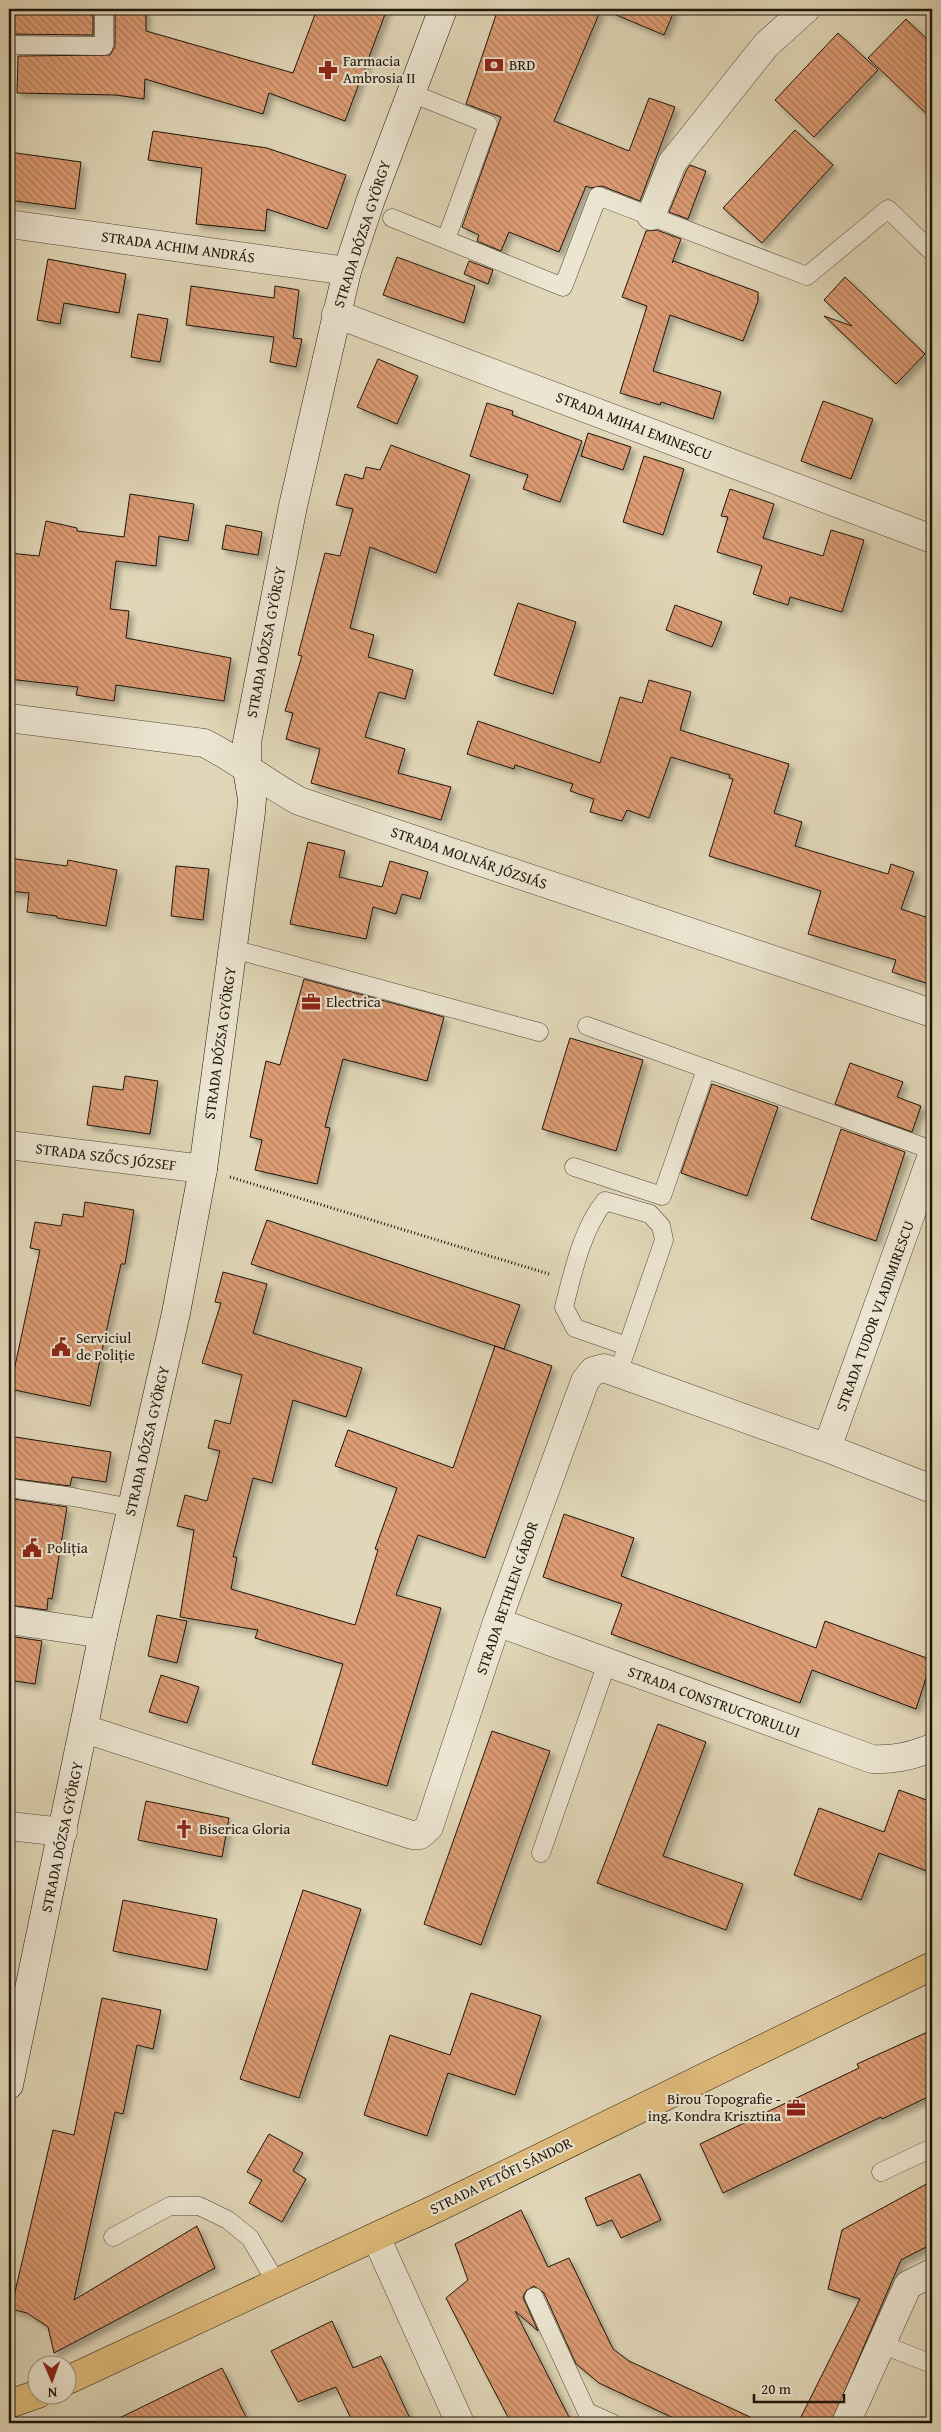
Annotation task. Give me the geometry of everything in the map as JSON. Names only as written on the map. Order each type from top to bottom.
[{"type":"main road","name":"STRADA PETŐFI SÁNDOR","points":[[78,2375],[376,2237],[932,1966]]},
{"type":"street","name":"STRADA DÓZSA GYÖRGY","points":[[9,2085],[16,2017],[63,1832],[103,1634],[176,1314],[203,1169],[252,799],[247,769],[247,742],[295,496],[347,271],[443,9]]},
{"type":"street","points":[[651,216],[672,163],[766,45],[806,9]]},
{"type":"street","name":"STRADA ACHIM ANDRÁS","points":[[9,224],[347,271]]},
{"type":"street","name":"STRADA MIHAI EMINESCU","points":[[336,314],[932,539]]},
{"type":"street","name":"STRADA MOLNÁR JÓZSIÁS","points":[[9,718],[204,743],[222,752],[272,787],[299,801],[932,1013]]},
{"type":"street","name":"STRADA SZŐCS JÓZSEF","points":[[9,1145],[203,1169]]},
{"type":"street","name":"STRADA TUDOR VLADIMIRESCU","points":[[828,1448],[932,1155]]},
{"type":"street","name":"STRADA BETHLEN GÁBOR","points":[[85,1728],[412,1835],[420,1835],[429,1826],[497,1622],[585,1381],[593,1371],[604,1368],[828,1448],[932,1488]]},
{"type":"street","points":[[9,1620],[103,1634]]},
{"type":"street","name":"STRADA CONSTRUCTORULUI","points":[[497,1622],[872,1758],[893,1760],[913,1756],[932,1748]]},
{"type":"street","points":[[9,1826],[63,1832]]},
{"type":"street","points":[[376,2237],[460,2423]]},
{"type":"street","points":[[846,2423],[908,2285],[932,2273]]},
{"type":"lane","points":[[9,45],[104,46],[104,9]]},
{"type":"lane","points":[[411,93],[488,124],[446,239]]},
{"type":"lane","points":[[392,218],[562,287],[598,196],[807,276],[888,209],[932,252]]},
{"type":"lane","points":[[233,948],[539,1032]]},
{"type":"lane","points":[[587,1026],[932,1150]]},
{"type":"lane","points":[[574,1167],[662,1196],[706,1069]]},
{"type":"lane","points":[[618,1373],[664,1240],[662,1226],[650,1214],[605,1201],[594,1214],[564,1307],[575,1328],[627,1346]]},
{"type":"lane","points":[[9,1488],[73,1496],[132,1508]]},
{"type":"lane","points":[[540,1853],[608,1663]]},
{"type":"lane","points":[[881,2172],[932,2148]]},
{"type":"lane","points":[[113,2237],[170,2206],[199,2206],[228,2220],[250,2238],[276,2282]]},
{"type":"lane","points":[[534,2297],[587,2412],[612,2423]]},
{"type":"lane","points":[[881,2344],[932,2364]]},
{"type":"path","points":[[203,1169],[571,1281]]},
{"type":"building","points":[[9,9],[93,9],[93,35],[9,34]]},
{"type":"building","points":[[115,9],[146,9],[146,31],[293,73],[317,9],[387,9],[345,121],[269,93],[263,114],[145,79],[144,99],[116,95],[17,93],[18,56],[110,55],[115,46]]},
{"type":"building","points":[[498,9],[601,9],[554,121],[629,151],[649,98],[675,107],[640,201],[602,186],[591,188],[586,186],[559,252],[509,232],[501,251],[477,241],[479,235],[462,227],[501,117],[466,104]]},
{"type":"building","points":[[602,9],[675,9],[664,35]]},
{"type":"building","points":[[906,19],[932,44],[932,119],[868,58]]},
{"type":"building","points":[[838,33],[878,70],[814,137],[775,100]]},
{"type":"building","points":[[795,130],[833,165],[762,243],[723,208]]},
{"type":"building","points":[[153,131],[267,148],[346,175],[327,229],[267,209],[265,231],[196,224],[202,168],[148,160]]},
{"type":"building","points":[[9,152],[81,162],[75,209],[9,200]]},
{"type":"building","points":[[690,165],[706,171],[688,219],[669,212]]},
{"type":"building","points":[[657,230],[681,239],[672,263],[674,261],[758,292],[758,301],[743,341],[670,315],[653,371],[721,392],[713,419],[661,402],[660,405],[620,393],[647,306],[622,297],[646,231]]},
{"type":"building","points":[[397,257],[475,286],[464,323],[383,295]]},
{"type":"building","points":[[48,259],[126,274],[119,313],[64,303],[60,324],[37,320]]},
{"type":"building","points":[[469,261],[493,270],[488,284],[464,274]]},
{"type":"building","points":[[845,277],[925,354],[896,384],[824,316],[852,326],[824,300]]},
{"type":"building","points":[[191,286],[274,298],[275,286],[299,290],[293,338],[302,339],[296,367],[270,362],[274,337],[186,325]]},
{"type":"building","points":[[138,314],[168,319],[160,362],[131,357]]},
{"type":"building","points":[[378,359],[418,376],[397,424],[357,407]]},
{"type":"building","points":[[823,401],[873,419],[851,479],[801,461]]},
{"type":"building","points":[[487,403],[513,411],[512,415],[582,441],[560,502],[523,489],[528,475],[470,456]]},
{"type":"building","points":[[588,433],[631,447],[623,470],[581,456]]},
{"type":"building","points":[[391,445],[470,475],[436,573],[370,547],[350,628],[374,635],[368,657],[413,670],[405,699],[379,692],[365,737],[405,749],[398,773],[451,787],[441,820],[311,783],[320,749],[286,739],[293,713],[285,711],[302,656],[298,655],[325,553],[340,556],[353,509],[336,505],[345,474],[363,479],[366,467],[380,470]]},
{"type":"building","points":[[644,456],[684,469],[663,535],[623,522]]},
{"type":"building","points":[[730,489],[774,504],[763,538],[823,556],[831,530],[864,540],[842,612],[790,597],[788,605],[753,594],[762,566],[717,552],[728,517],[721,516]]},
{"type":"building","points":[[130,494],[194,504],[188,541],[159,536],[156,566],[116,561],[110,609],[129,611],[126,638],[231,658],[224,701],[116,685],[114,701],[76,695],[78,687],[9,679],[9,553],[39,556],[46,521],[77,528],[77,531],[124,537]]},
{"type":"building","points":[[226,525],[262,532],[258,555],[222,549]]},
{"type":"building","points":[[518,603],[576,622],[553,694],[494,675]]},
{"type":"building","points":[[675,605],[722,622],[712,647],[666,630]]},
{"type":"building","points":[[649,680],[691,692],[680,730],[789,764],[774,813],[802,822],[795,846],[888,874],[891,864],[914,872],[901,909],[932,919],[932,985],[892,972],[896,960],[808,934],[821,891],[709,856],[733,779],[729,778],[730,775],[671,757],[649,818],[627,810],[622,821],[590,812],[594,799],[570,791],[573,784],[515,765],[514,769],[467,754],[478,721],[600,763],[620,697],[642,703]]},
{"type":"building","points":[[308,842],[345,851],[339,877],[382,887],[390,861],[428,872],[420,899],[402,894],[396,914],[373,907],[366,939],[290,924]]},
{"type":"building","points":[[9,858],[67,866],[68,860],[117,870],[106,926],[27,912],[29,893],[9,891]]},
{"type":"building","points":[[176,866],[209,869],[203,920],[171,916]]},
{"type":"building","points":[[304,979],[444,1017],[427,1081],[343,1059],[325,1127],[330,1128],[317,1184],[255,1170],[262,1140],[250,1137],[266,1061],[280,1065]]},
{"type":"building","points":[[570,1038],[643,1060],[616,1151],[542,1129]]},
{"type":"building","points":[[850,1063],[903,1082],[897,1097],[921,1106],[912,1132],[835,1104]]},
{"type":"building","points":[[125,1076],[158,1081],[150,1134],[87,1125],[93,1086],[123,1090]]},
{"type":"building","points":[[712,1084],[778,1107],[747,1196],[681,1173]]},
{"type":"building","points":[[841,1129],[905,1152],[876,1241],[811,1219]]},
{"type":"building","points":[[85,1202],[134,1210],[125,1264],[121,1264],[90,1406],[10,1389],[40,1250],[30,1248],[35,1222],[61,1226],[63,1214],[83,1217]]},
{"type":"building","points":[[267,1220],[520,1305],[504,1349],[251,1264]]},
{"type":"building","points":[[223,1272],[267,1284],[253,1333],[362,1368],[346,1417],[293,1400],[272,1483],[253,1478],[233,1557],[237,1557],[231,1589],[355,1625],[378,1550],[375,1549],[397,1488],[335,1466],[348,1430],[453,1468],[495,1346],[552,1366],[485,1558],[418,1535],[396,1595],[441,1608],[387,1786],[312,1764],[343,1664],[255,1638],[258,1630],[180,1617],[194,1530],[177,1526],[185,1495],[207,1501],[220,1451],[208,1448],[215,1420],[230,1424],[242,1375],[202,1363],[221,1303],[215,1302]]},
{"type":"building","points":[[9,1436],[111,1452],[106,1482],[72,1477],[70,1486],[9,1478]]},
{"type":"building","points":[[13,1499],[67,1507],[52,1599],[48,1598],[47,1610],[9,1605],[9,1525]]},
{"type":"building","points":[[564,1514],[634,1538],[621,1576],[816,1648],[825,1621],[932,1660],[916,1709],[812,1670],[800,1703],[611,1634],[622,1604],[543,1577]]},
{"type":"building","points":[[157,1615],[187,1621],[177,1663],[148,1656]]},
{"type":"building","points":[[9,1636],[42,1641],[35,1684],[9,1680]]},
{"type":"building","points":[[161,1675],[199,1687],[187,1723],[149,1712]]},
{"type":"building","points":[[658,1724],[706,1742],[663,1856],[743,1884],[726,1930],[597,1883]]},
{"type":"building","points":[[492,1731],[550,1751],[481,1945],[424,1924]]},
{"type":"building","points":[[899,1790],[932,1802],[932,1873],[879,1853],[861,1900],[794,1875],[819,1808],[884,1832]]},
{"type":"building","name":"Biserica Gloria","points":[[146,1801],[229,1818],[222,1857],[138,1840]]},
{"type":"building","points":[[303,1890],[361,1909],[299,2098],[240,2079]]},
{"type":"building","points":[[123,1900],[217,1919],[207,1970],[113,1951]]},
{"type":"building","points":[[471,1993],[541,2016],[515,2095],[448,2073],[427,2136],[364,2115],[390,2035],[450,2055]]},
{"type":"building","points":[[102,1998],[161,2010],[153,2049],[137,2045],[123,2114],[115,2112],[74,2300],[197,2226],[215,2268],[54,2353],[48,2327],[27,2313],[11,2309],[53,2130],[74,2135]]},
{"type":"building","points":[[932,2030],[932,2095],[882,2119],[881,2117],[723,2193],[700,2144],[859,2068],[857,2064]]},
{"type":"building","points":[[269,2134],[303,2153],[293,2171],[306,2179],[282,2222],[249,2203],[262,2180],[247,2172]]},
{"type":"building","points":[[640,2174],[661,2220],[621,2238],[612,2220],[597,2226],[585,2198]]},
{"type":"building","points":[[932,2181],[932,2244],[901,2260],[831,2423],[798,2423],[860,2299],[828,2289],[842,2230]]},
{"type":"building","points":[[521,2210],[548,2267],[569,2258],[613,2349],[629,2361],[763,2423],[684,2423],[599,2383],[576,2364],[544,2293],[534,2286],[526,2291],[523,2297],[538,2331],[515,2311],[572,2423],[511,2423],[446,2298],[468,2280],[455,2244]]},
{"type":"building","points":[[332,2321],[353,2368],[381,2356],[412,2423],[353,2423],[336,2387],[298,2402],[271,2351]]},
{"type":"building","points":[[222,2368],[249,2423],[109,2423]]},
{"type":"place","name":"BRD","points":[[494,65]]},
{"type":"place","name":"Farmacia Ambrosia II","points":[[328,70]]},
{"type":"place","name":"Electrica","points":[[311,1002]]},
{"type":"place","name":"Serviciul de Poliție","points":[[61,1347]]},
{"type":"place","name":"Poliția","points":[[32,1548]]},
{"type":"place","name":"Biserica Gloria","points":[[184,1829]]},
{"type":"place","name":"Birou Topografie - ing. Kondra Krisztina","points":[[796,2108]]}]
